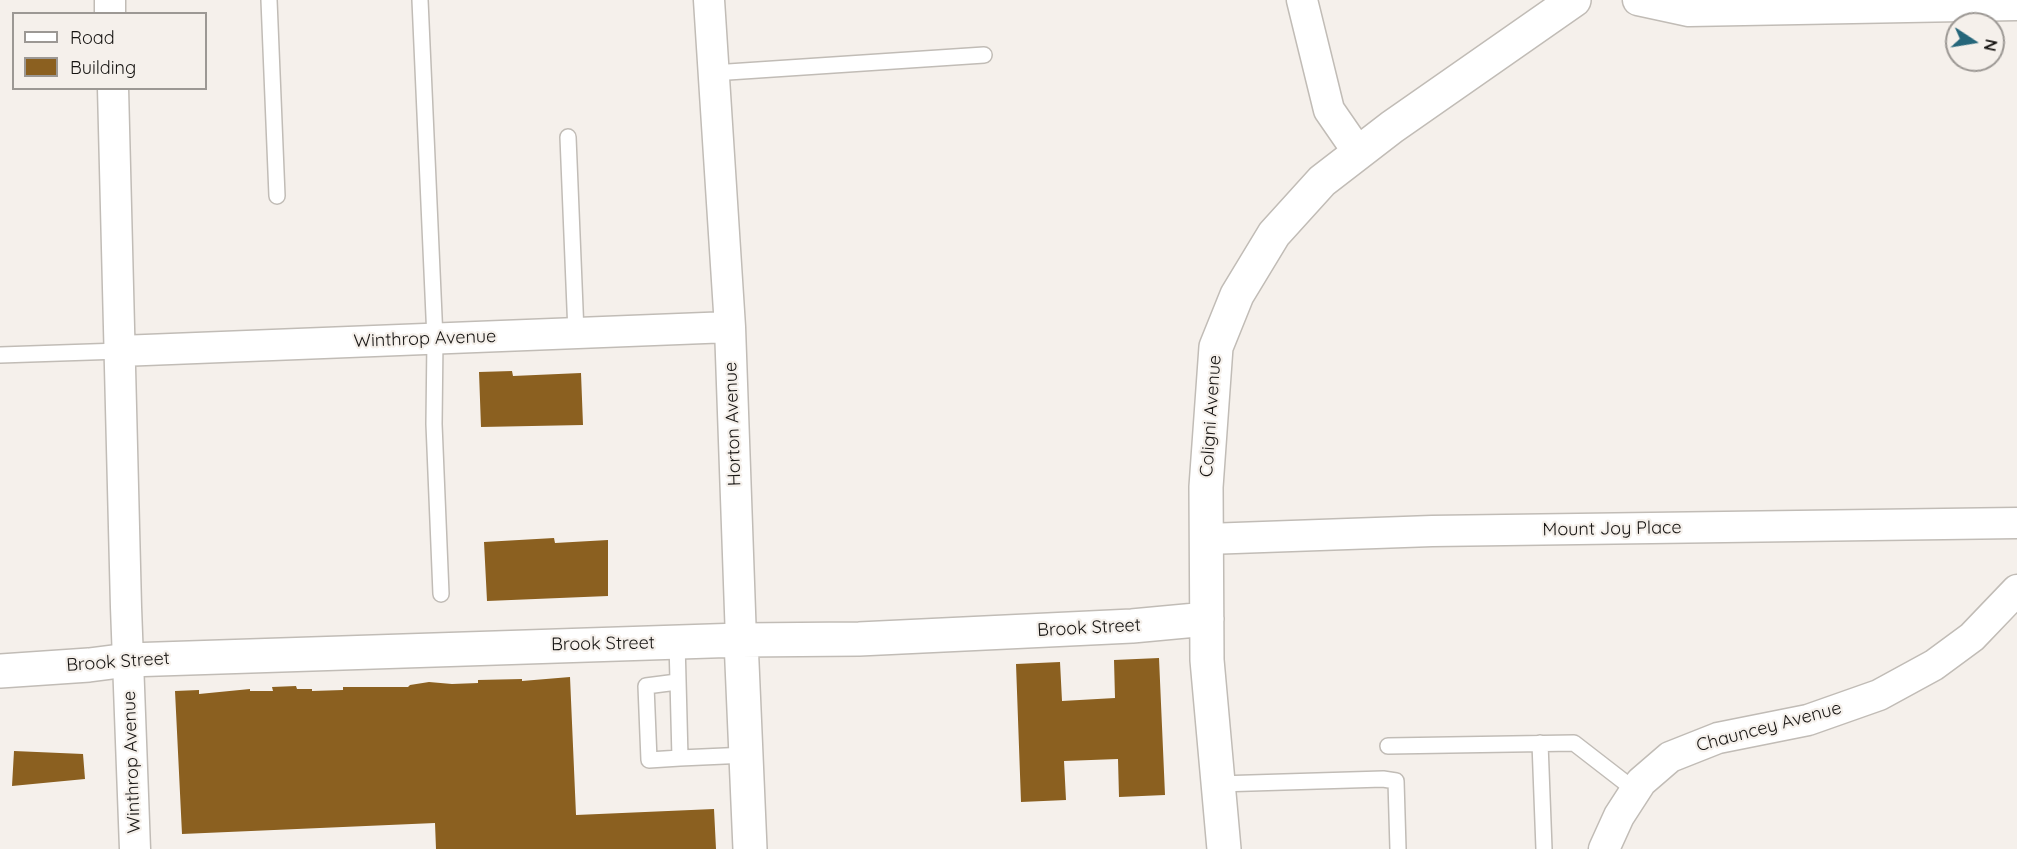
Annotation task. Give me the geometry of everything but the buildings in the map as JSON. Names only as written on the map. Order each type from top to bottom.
[{"type":"street","name":"Horton Avenue","points":[[709,0],[730,327],[750,849]]},
{"type":"street","points":[[1302,0],[1329,110],[1358,152]]},
{"type":"street","name":"Coligni Avenue","points":[[1224,849],[1207,660],[1207,476],[1216,347],[1237,295],[1274,234],[1322,181],[1358,152],[1574,0]]},
{"type":"street","points":[[1638,0],[1689,10],[2017,5]]},
{"type":"street","name":"Winthrop Avenue","points":[[113,90],[135,849]]},
{"type":"street","name":"Winthrop Avenue","points":[[120,351],[730,327]]},
{"type":"street","name":"Mount Joy Place","points":[[1207,539],[1432,531],[2017,523]]},
{"type":"street","name":"Chauncey Avenue","points":[[1604,849],[1619,816],[1641,782],[1670,757],[1718,738],[1808,720],[1879,695],[1934,665],[1972,637],[2017,590]]},
{"type":"street","name":"Brook Street","points":[[0,671],[128,660],[741,640],[860,639],[1132,626],[1207,619]]},
{"type":"lane","points":[[269,0],[277,196]]},
{"type":"lane","points":[[420,0],[435,339],[434,424],[441,594]]},
{"type":"lane","points":[[714,73],[984,55]]},
{"type":"lane","points":[[568,137],[576,333]]},
{"type":"lane","points":[[0,356],[120,351]]},
{"type":"lane","points":[[677,642],[680,758]]},
{"type":"lane","points":[[677,682],[646,686],[649,760],[747,755]]},
{"type":"lane","points":[[1540,743],[1544,849]]},
{"type":"lane","points":[[1388,746],[1574,743],[1636,791]]},
{"type":"lane","points":[[1218,784],[1383,779],[1396,781],[1398,849]]}]
